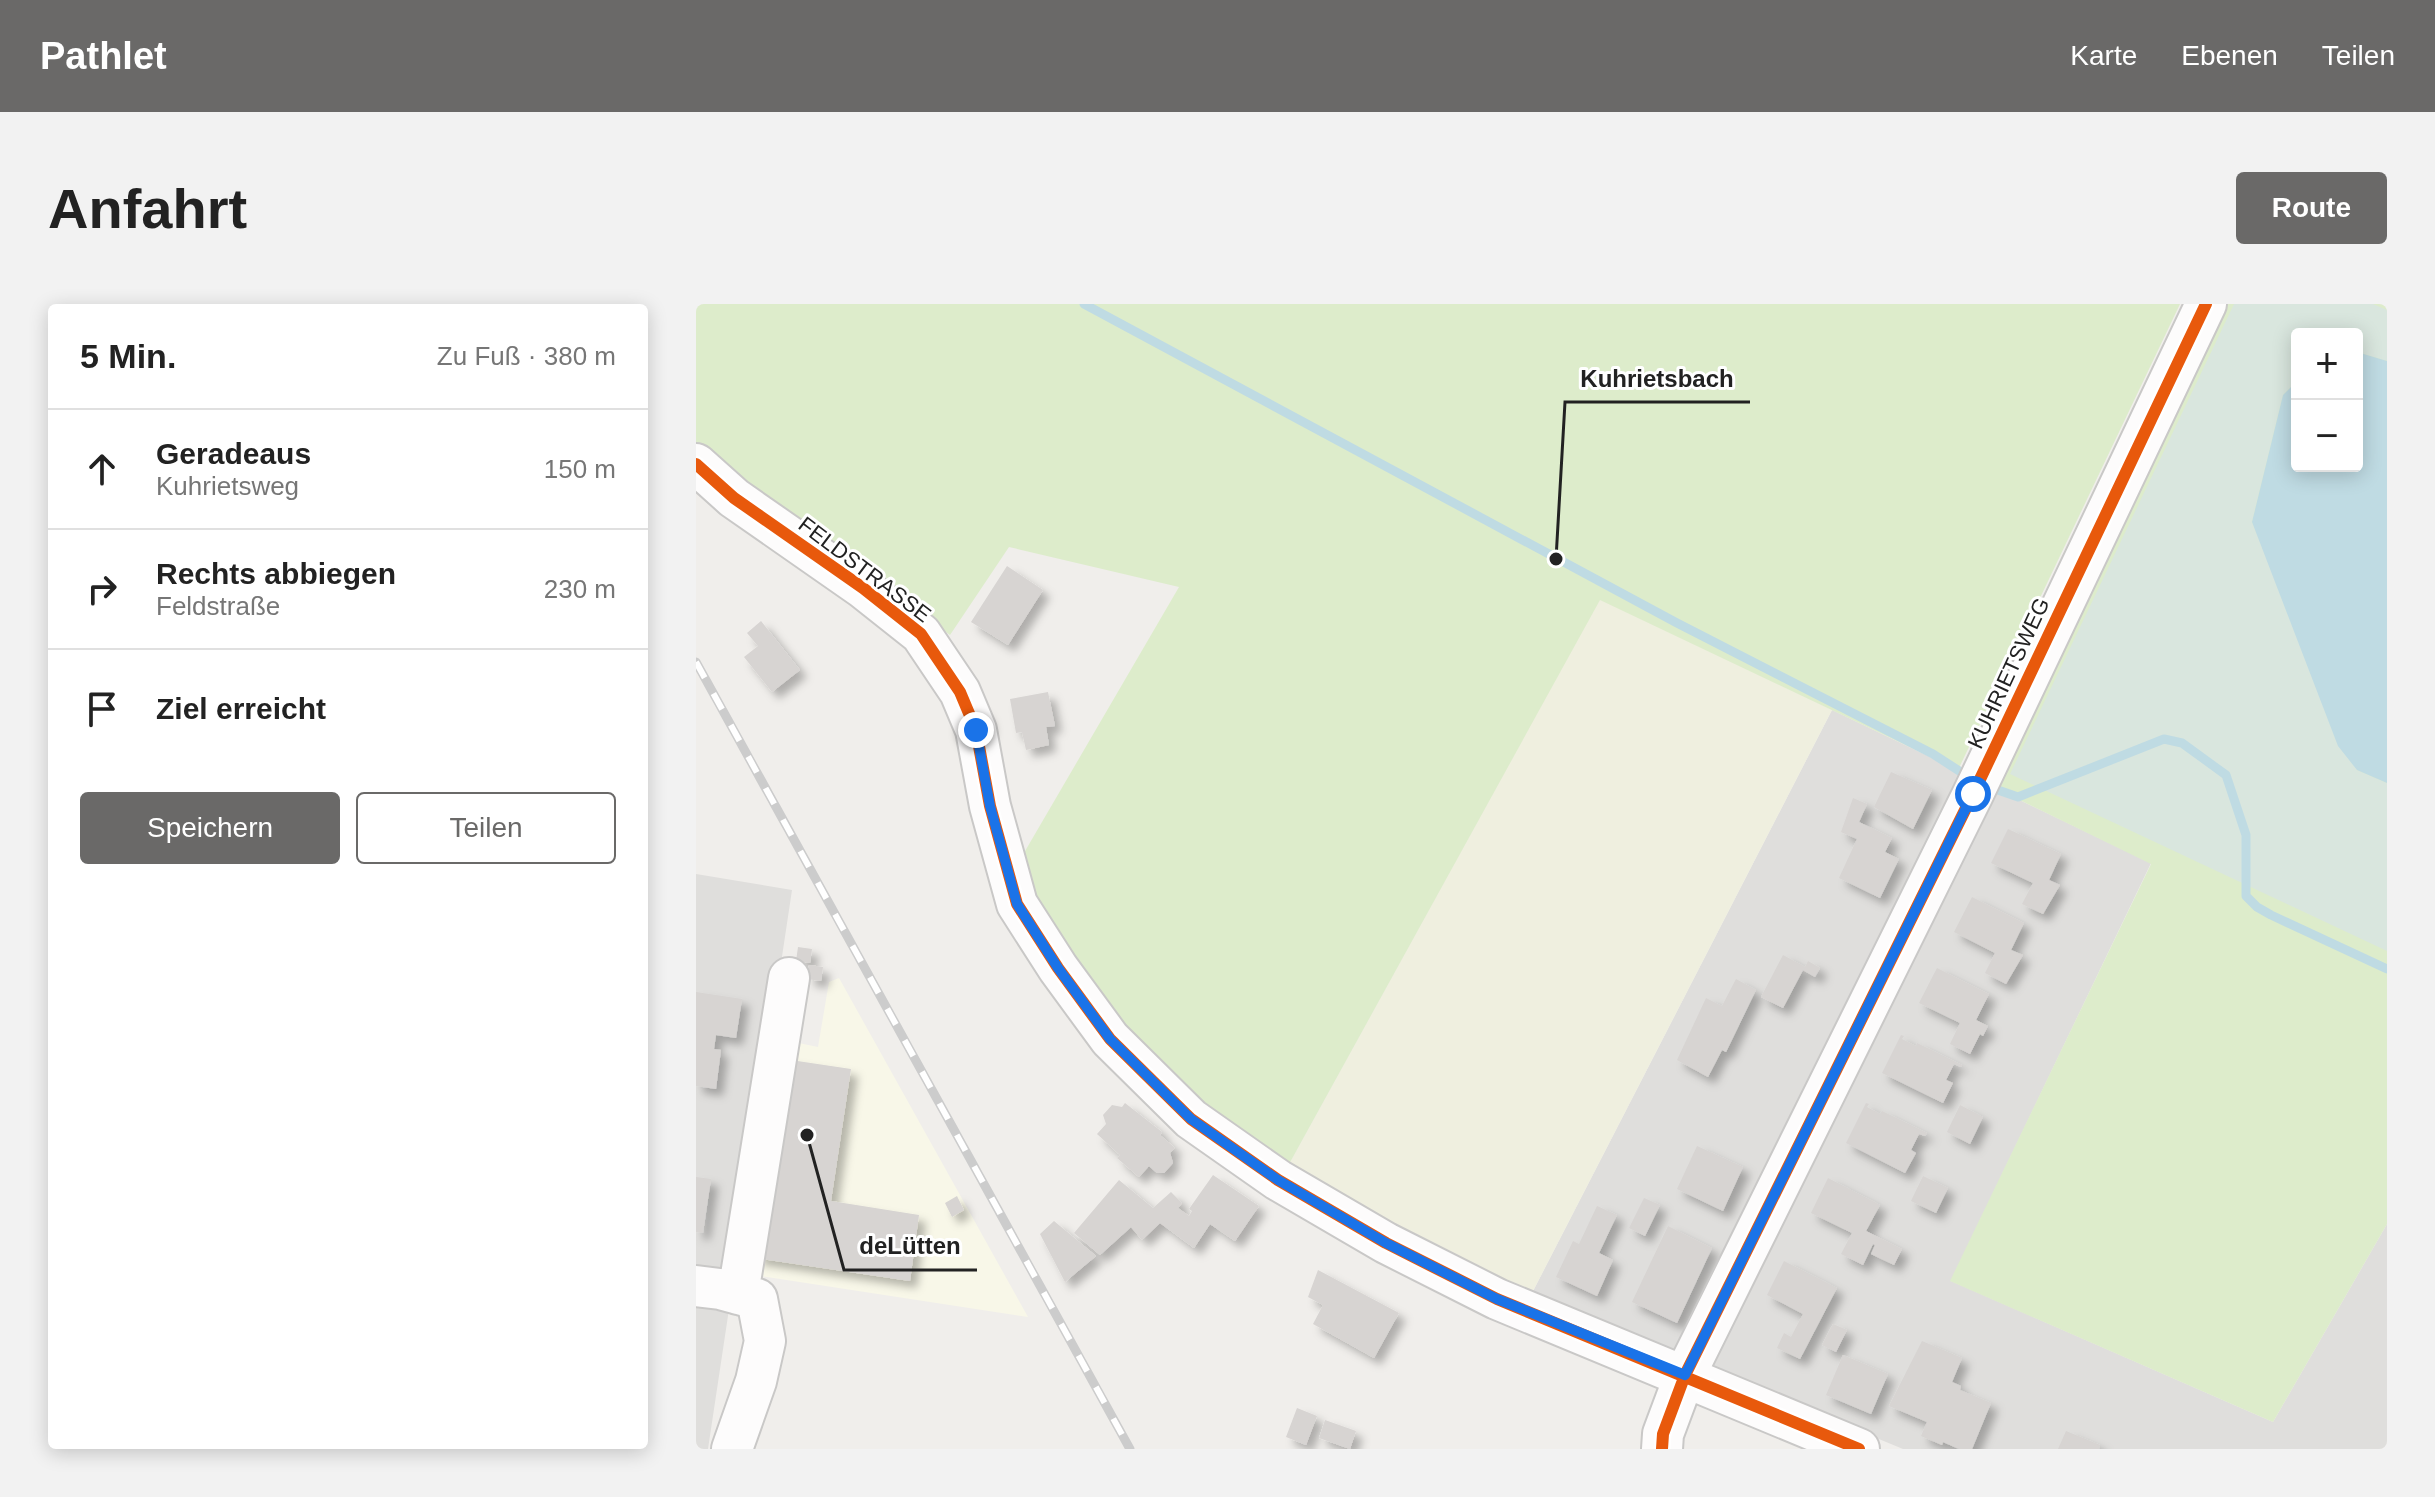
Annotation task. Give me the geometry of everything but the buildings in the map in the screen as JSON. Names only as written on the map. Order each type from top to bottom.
[{"type":"street","name":"KUHRIETSWEG","points":[[1662,1449],[1663,1434],[1685,1375],[1973,794],[2206,304]]},
{"type":"street","name":"FELDSTRASSE","points":[[696,464],[734,498],[863,588],[921,634],[960,692],[976,730],[990,806],[1017,904],[1058,968],[1110,1039],[1191,1119],[1278,1180],[1386,1243],[1497,1299],[1859,1449]]},
{"type":"street","points":[[718,1289],[789,978]]},
{"type":"street","points":[[718,1289],[748,1082]]},
{"type":"street","points":[[718,1289],[757,1299],[765,1341],[756,1381],[732,1449]]},
{"type":"shaded area","points":[[2234,304],[2373,304],[2387,310],[2387,361],[2363,354],[2363,328],[2291,328],[2291,387],[2283,395],[2252,522],[2357,770],[2387,783],[2387,951],[2010,774]]},
{"type":"shaded area","points":[[1832,710],[2151,863],[1951,1281],[2273,1422],[2387,1224],[2387,1449],[1903,1449],[1531,1295]]},
{"type":"shaded area","points":[[696,874],[792,890],[708,1449],[696,1449]]},
{"type":"shaded area","points":[[839,978],[1028,1317],[747,1274],[784,1040],[818,1047],[829,982]]},
{"type":"green space","points":[[696,304],[2180,304],[1958,770],[1600,600],[1288,1166],[1199,1103],[1121,1031],[1033,898],[1021,858],[1179,587],[1009,547],[950,635],[744,488],[696,446]]},
{"type":"green space","points":[[2214,304],[2387,304],[2387,1224],[2273,1422],[1950,1281],[2151,864],[1987,784]]},
{"type":"green space","points":[[1600,599],[1832,710],[1531,1295],[1387,1228],[1288,1166]]},
{"type":"water","points":[[2363,354],[2387,361],[2387,783],[2357,770],[2338,746],[2252,522],[2283,395],[2291,387],[2291,472],[2363,472]]},
{"type":"waterway","points":[[1084,304],[1677,623],[1933,754],[1967,776]]},
{"type":"waterway","points":[[1995,789],[2018,797],[2164,739],[2182,743],[2226,775],[2246,835],[2246,896],[2271,915],[2387,969]]},
{"type":"railway","points":[[696,662],[1130,1449]]},
{"type":"cycle path","points":[[1662,1449],[1663,1434],[1685,1375],[1973,794],[2206,304]]},
{"type":"cycle path","points":[[696,464],[734,498],[863,588],[921,634],[960,692],[976,730],[990,806],[1017,904],[1058,968],[1110,1039],[1191,1119],[1278,1180],[1386,1243],[1497,1299],[1859,1449]]},
{"type":"place","name":"Kuhrietsbach","points":[[1556,559]]},
{"type":"place","name":"deLütten","points":[[807,1135]]},
{"type":"route","points":[[976,730],[990,806],[1017,904],[1058,968],[1110,1039],[1191,1119],[1278,1180],[1386,1243],[1497,1299],[1685,1375],[1973,794]]}]
